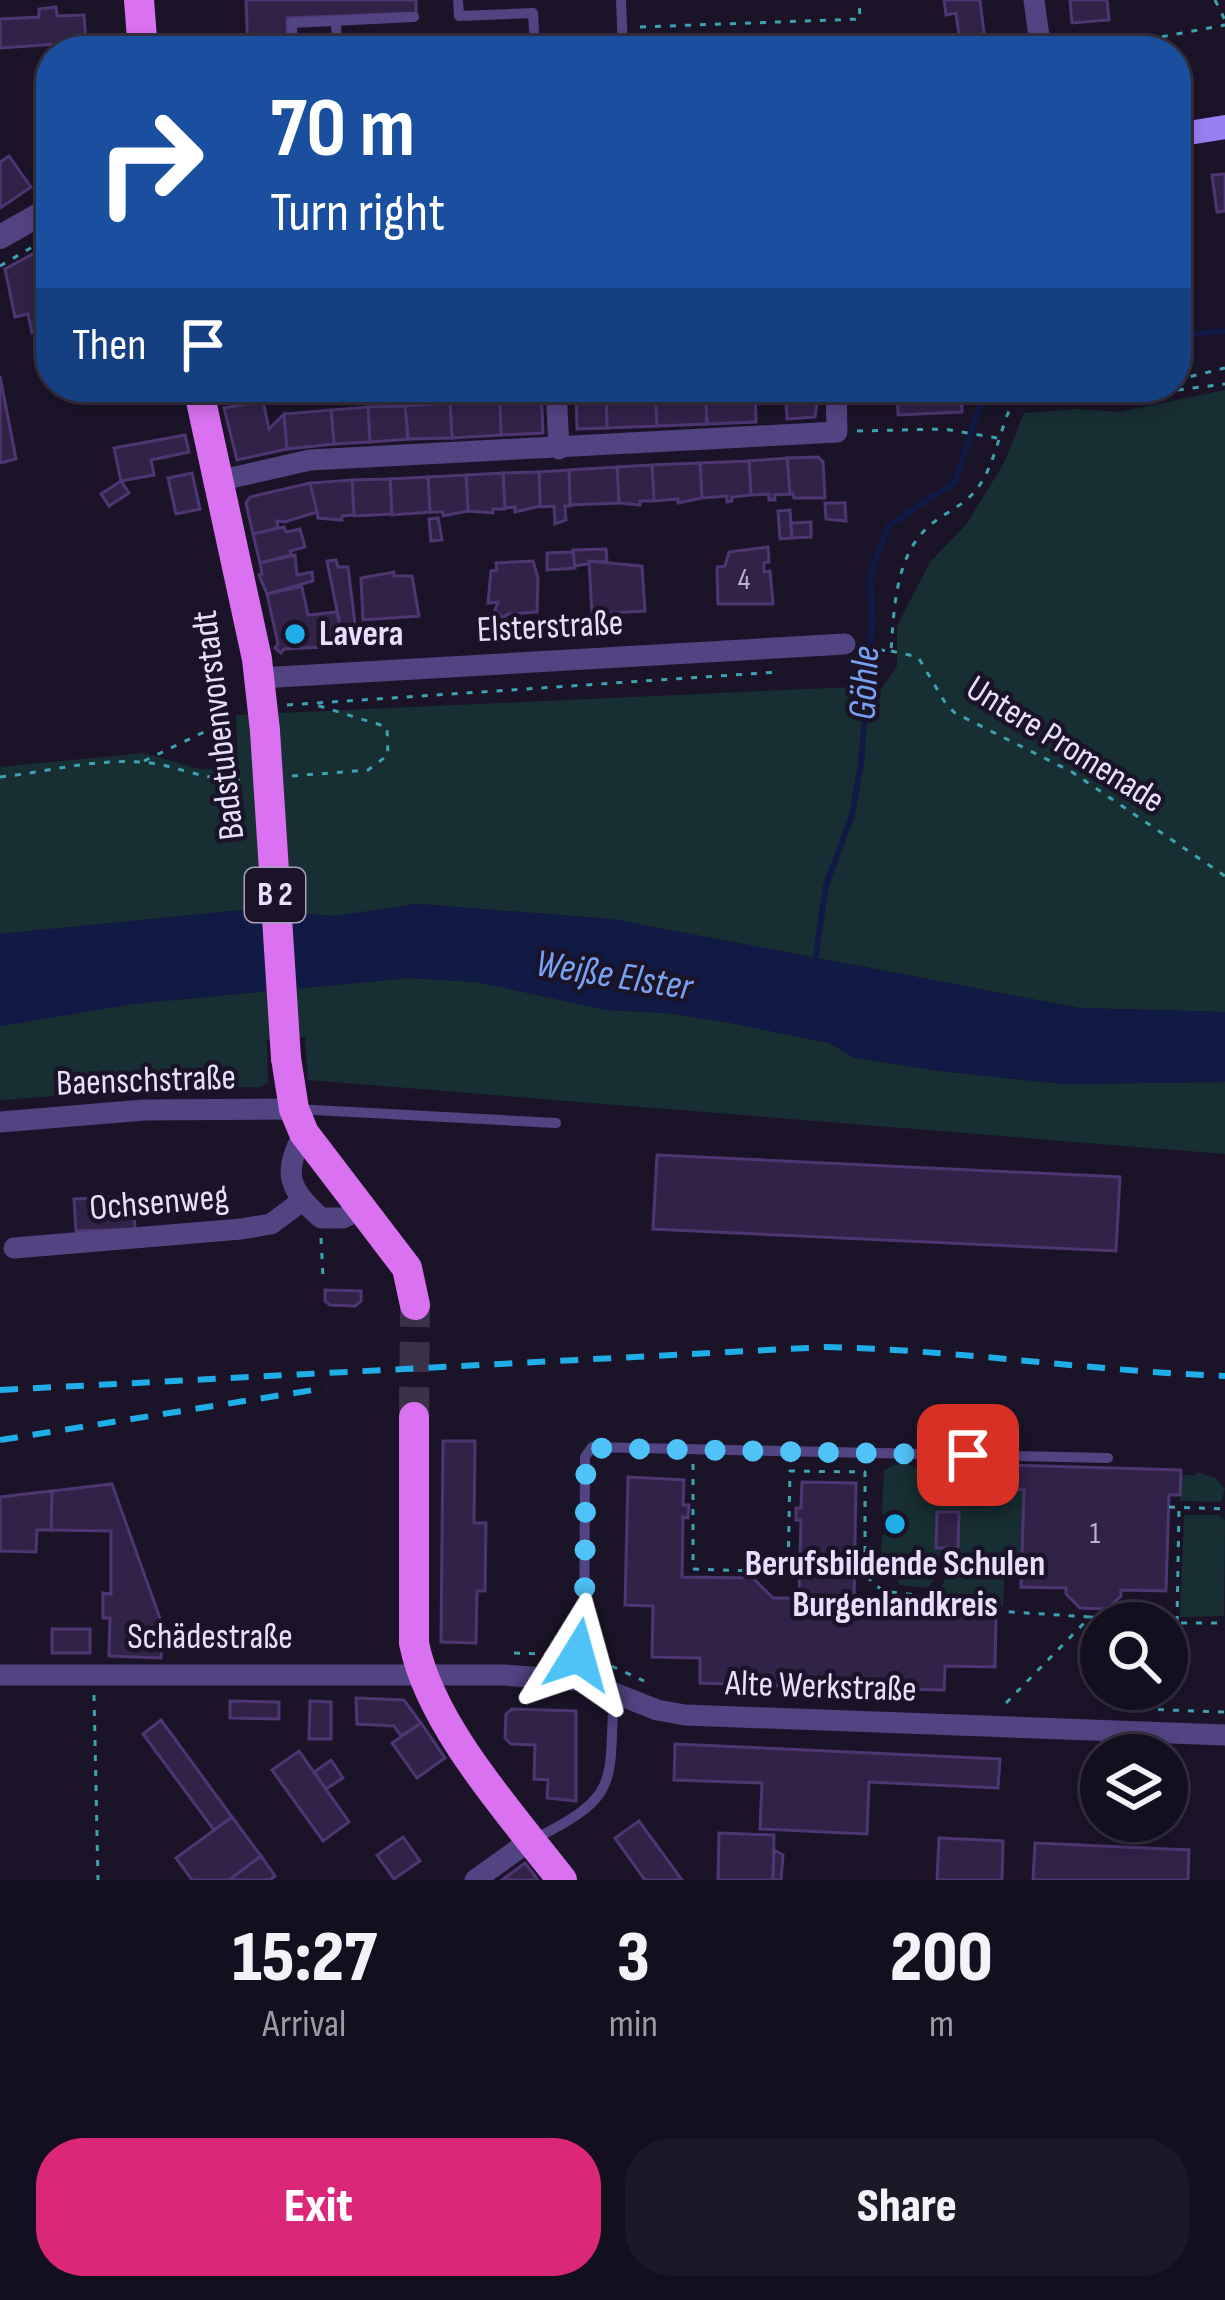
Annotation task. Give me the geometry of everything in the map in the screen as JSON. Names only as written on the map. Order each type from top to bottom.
[{"type":"main road","points":[[139,0],[142,36]]},
{"type":"main road","points":[[1191,133],[1225,127]]},
{"type":"main road","name":"Badstubenvorstadt","points":[[201,402],[260,678],[286,1058],[300,1121]]},
{"type":"main road","name":"B 2","points":[[300,1121],[407,1268],[415,1305]]},
{"type":"main road","points":[[414,1417],[414,1643],[420,1676],[445,1722],[562,1880]]},
{"type":"street","points":[[1034,0],[1039,36]]},
{"type":"street","points":[[0,237],[36,217]]},
{"type":"street","points":[[557,402],[559,449]]},
{"type":"street","points":[[218,481],[310,460],[837,432],[836,402]]},
{"type":"street","name":"Elsterstraße","points":[[260,678],[852,646]]},
{"type":"street","name":"Baenschstraße","points":[[0,1122],[164,1110],[300,1121]]},
{"type":"street","points":[[300,1121],[290,1159],[293,1184],[302,1201],[321,1218],[343,1218],[362,1209]]},
{"type":"street","name":"Ochsenweg","points":[[14,1248],[271,1224],[302,1201]]},
{"type":"street","name":"Schädestraße","points":[[0,1675],[420,1676]]},
{"type":"street","name":"Alte Werkstraße","points":[[420,1676],[584,1681],[657,1710],[685,1715],[1225,1735]]},
{"type":"street","points":[[475,1880],[531,1840]]},
{"type":"lane","points":[[458,0],[458,16],[533,13],[534,36]]},
{"type":"lane","points":[[621,0],[622,36]]},
{"type":"lane","points":[[292,36],[292,22],[414,17]]},
{"type":"lane","points":[[336,20],[337,36]]},
{"type":"lane","points":[[300,1121],[556,1123]]},
{"type":"lane","points":[[584,1681],[586,1457],[592,1448],[1108,1458]]},
{"type":"lane","points":[[531,1840],[585,1811],[606,1789],[614,1692]]},
{"type":"path","points":[[622,28],[860,19],[859,0]]},
{"type":"path","points":[[1165,36],[1225,22],[1216,0]]},
{"type":"path","points":[[0,266],[36,245]]},
{"type":"path","points":[[1191,376],[1225,368]]},
{"type":"path","points":[[1191,389],[1225,384]]},
{"type":"path","points":[[852,646],[891,651],[895,601],[909,553],[925,530],[979,487],[1014,402]]},
{"type":"path","points":[[837,432],[959,432],[1000,439]]},
{"type":"path","name":"Untere Promenade","points":[[891,651],[918,657],[956,713],[1072,772],[1225,876]]},
{"type":"path","points":[[142,762],[224,719],[265,716],[313,704],[778,672]]},
{"type":"path","points":[[283,777],[368,770],[388,755],[387,727],[313,704]]},
{"type":"path","points":[[0,777],[95,762],[142,762],[194,775],[243,779]]},
{"type":"path","points":[[321,1218],[323,1277]]},
{"type":"path","points":[[676,1465],[694,1464],[693,1569],[788,1573],[790,1472],[865,1472],[865,1566],[871,1582],[884,1591],[915,1594],[964,1609],[1080,1616]]},
{"type":"path","points":[[1168,1507],[1225,1509]]},
{"type":"path","points":[[1177,1602],[1179,1508]]},
{"type":"path","points":[[1188,1622],[1225,1623]]},
{"type":"path","points":[[1004,1705],[1080,1627]]},
{"type":"path","points":[[502,1655],[584,1657],[654,1686]]},
{"type":"path","points":[[93,1675],[98,1880]]},
{"type":"path","points":[[1160,1710],[1225,1712]]},
{"type":"green space","points":[[1225,390],[1225,1012],[1079,1008],[612,919],[417,904],[336,916],[243,910],[0,934],[0,767],[144,753],[199,769],[238,770],[236,715],[852,687],[879,692],[897,666],[897,626],[930,562],[966,525],[1004,463],[1024,413],[1119,412],[1191,402],[1191,397]]},
{"type":"green space","points":[[409,978],[477,982],[607,1010],[726,1022],[829,1043],[855,1058],[941,1071],[1063,1084],[1225,1082],[1225,1154],[308,1080],[305,1037],[267,1040],[268,1083],[260,1087],[0,1100],[0,1026],[132,1004]]},
{"type":"green space","points":[[902,1462],[927,1473],[947,1471],[948,1481],[962,1481],[967,1464],[986,1465],[986,1486],[1024,1490],[1022,1561],[1005,1562],[1003,1606],[954,1601],[940,1590],[948,1572],[950,1548],[958,1547],[958,1512],[937,1512],[936,1547],[942,1553],[928,1588],[899,1585],[898,1571],[887,1567],[880,1571],[882,1536],[893,1528],[889,1516],[882,1514],[884,1470]]},
{"type":"green space","points":[[1196,1472],[1214,1477],[1225,1489],[1221,1502],[1180,1501],[1181,1474],[1195,1476]]},
{"type":"green space","points":[[1184,1515],[1218,1515],[1225,1520],[1224,1616],[1188,1617],[1188,1602],[1181,1602]]},
{"type":"water","name":"Weiße Elster","points":[[417,904],[612,919],[1079,1008],[1225,1012],[1225,1082],[1063,1084],[941,1071],[855,1058],[829,1043],[726,1022],[607,1010],[477,982],[409,978],[132,1004],[0,1026],[0,934],[243,910],[336,916]]},
{"type":"building","points":[[246,0],[416,0],[416,13],[287,18],[288,36],[247,36]]},
{"type":"building","points":[[944,0],[980,0],[984,36],[959,36],[956,13],[946,15]]},
{"type":"building","points":[[1070,0],[1107,0],[1109,20],[1072,23]]},
{"type":"building","points":[[56,7],[57,16],[84,15],[86,36],[36,36],[36,45],[0,48],[0,19],[39,17],[39,9]]},
{"type":"building","points":[[9,156],[31,187],[0,208],[0,162]]},
{"type":"building","points":[[1225,174],[1225,211],[1217,212],[1212,175]]},
{"type":"building","points":[[36,252],[36,332],[32,333],[28,314],[15,317],[5,269]]},
{"type":"building","points":[[0,376],[16,459],[0,463]]},
{"type":"building","points":[[263,402],[269,429],[284,414],[287,449],[237,460],[224,408]]},
{"type":"building","points":[[500,402],[542,402],[543,433],[501,435]]},
{"type":"building","points":[[500,402],[501,435],[452,438],[450,403]]},
{"type":"building","points":[[576,402],[606,402],[607,428],[577,429]]},
{"type":"building","points":[[606,402],[656,402],[657,426],[607,428]]},
{"type":"building","points":[[656,402],[706,402],[707,424],[657,426]]},
{"type":"building","points":[[706,402],[755,402],[756,422],[707,424]]},
{"type":"building","points":[[786,402],[817,402],[815,417],[787,419]]},
{"type":"building","points":[[898,402],[962,402],[962,412],[898,415]]},
{"type":"building","points":[[450,403],[452,438],[408,439],[405,406]]},
{"type":"building","points":[[405,406],[408,439],[370,442],[368,407]]},
{"type":"building","points":[[368,407],[370,442],[334,444],[331,410]]},
{"type":"building","points":[[331,410],[334,444],[287,449],[284,414]]},
{"type":"building","points":[[185,435],[189,452],[151,460],[154,475],[121,481],[114,448]]},
{"type":"building","points":[[818,457],[823,462],[825,498],[794,498],[787,458]]},
{"type":"building","points":[[787,458],[790,494],[774,495],[775,500],[769,500],[769,494],[751,495],[749,461]]},
{"type":"building","points":[[749,461],[751,495],[727,502],[727,496],[702,498],[700,463]]},
{"type":"building","points":[[700,463],[702,498],[654,501],[652,465]]},
{"type":"building","points":[[652,465],[654,501],[619,503],[617,467]]},
{"type":"building","points":[[617,467],[619,503],[570,505],[569,470]]},
{"type":"building","points":[[569,470],[570,506],[565,506],[566,520],[555,524],[554,506],[540,507],[539,472]]},
{"type":"building","points":[[539,472],[540,506],[515,512],[515,507],[504,508],[503,473]]},
{"type":"building","points":[[192,473],[200,509],[176,514],[168,478]]},
{"type":"building","points":[[503,473],[505,509],[468,511],[466,475]]},
{"type":"building","points":[[466,475],[468,511],[443,516],[443,512],[430,512],[428,477]]},
{"type":"building","points":[[428,477],[430,512],[392,515],[390,479]]},
{"type":"building","points":[[390,479],[392,514],[354,516],[352,480]]},
{"type":"building","points":[[352,480],[354,515],[342,516],[342,520],[318,518],[310,483]]},
{"type":"building","points":[[121,481],[129,493],[109,506],[101,494]]},
{"type":"building","points":[[310,483],[317,512],[277,521],[278,528],[253,534],[246,503],[250,497]]},
{"type":"building","points":[[825,503],[845,503],[846,521],[826,519]]},
{"type":"building","points":[[790,510],[792,538],[780,539],[778,511]]},
{"type":"building","points":[[438,518],[442,540],[431,541],[429,519]]},
{"type":"building","points":[[811,522],[811,537],[792,538],[791,523]]},
{"type":"building","points":[[284,527],[286,532],[300,529],[305,547],[260,563],[253,534]]},
{"type":"building","points":[[768,547],[764,572],[770,571],[773,604],[718,604],[717,567],[725,566],[729,552]]},
{"type":"building","points":[[606,549],[607,561],[574,566],[573,550]]},
{"type":"building","points":[[573,552],[575,568],[547,570],[547,553]]},
{"type":"building","points":[[295,555],[297,575],[312,572],[313,581],[267,594],[259,575],[260,563]]},
{"type":"building","points":[[336,560],[338,567],[348,567],[357,640],[343,640],[327,561]]},
{"type":"building","points":[[533,561],[538,578],[537,612],[503,618],[495,610],[498,602],[488,603],[491,571],[497,570],[496,563]]},
{"type":"building","points":[[589,561],[642,566],[645,611],[592,614]]},
{"type":"building","points":[[394,572],[394,576],[412,576],[419,616],[363,620],[361,578]]},
{"type":"building","points":[[302,587],[308,615],[337,612],[344,646],[284,649],[281,653],[275,648],[267,594]]},
{"type":"building","points":[[657,1155],[1120,1177],[1116,1251],[653,1229]]},
{"type":"building","points":[[133,1196],[135,1229],[76,1231],[74,1199]]},
{"type":"building","points":[[325,1290],[361,1291],[361,1301],[355,1306],[330,1305]]},
{"type":"building","points":[[443,1441],[475,1441],[474,1523],[486,1523],[485,1591],[477,1591],[476,1643],[441,1642]]},
{"type":"building","points":[[986,1465],[1005,1466],[1004,1488],[985,1486]]},
{"type":"building","points":[[1008,1465],[1181,1470],[1180,1495],[1169,1495],[1166,1591],[1121,1590],[1115,1602],[1080,1602],[1080,1608],[1066,1588],[1021,1587],[1024,1490],[1008,1489]]},
{"type":"building","points":[[628,1477],[684,1480],[683,1505],[689,1505],[688,1518],[683,1517],[682,1577],[753,1578],[773,1598],[799,1598],[801,1520],[796,1520],[796,1508],[801,1508],[802,1482],[856,1483],[854,1605],[946,1607],[946,1615],[996,1616],[995,1667],[945,1666],[944,1690],[836,1688],[828,1694],[816,1687],[700,1683],[700,1658],[652,1657],[653,1606],[625,1605]]},
{"type":"building","points":[[112,1484],[162,1624],[161,1658],[109,1656],[110,1618],[103,1618],[103,1593],[111,1594],[111,1531],[51,1530],[52,1491]]},
{"type":"building","points":[[52,1491],[51,1530],[37,1530],[36,1552],[0,1551],[0,1497]]},
{"type":"building","points":[[937,1512],[959,1512],[958,1548],[936,1548]]},
{"type":"building","points":[[52,1629],[90,1629],[90,1653],[52,1653]]},
{"type":"building","points":[[356,1698],[404,1700],[421,1723],[401,1736],[394,1726],[357,1724]]},
{"type":"building","points":[[230,1701],[279,1702],[279,1719],[230,1718]]},
{"type":"building","points":[[310,1701],[331,1702],[331,1739],[309,1739]]},
{"type":"building","points":[[512,1709],[576,1711],[576,1801],[547,1798],[548,1780],[534,1779],[535,1745],[511,1744],[505,1738],[506,1714]]},
{"type":"building","points":[[161,1720],[232,1817],[214,1830],[143,1734]]},
{"type":"building","points":[[421,1723],[445,1758],[417,1778],[392,1743]]},
{"type":"building","points":[[675,1744],[1000,1759],[998,1788],[869,1782],[867,1834],[760,1829],[762,1783],[674,1780]]},
{"type":"building","points":[[299,1751],[349,1822],[323,1841],[272,1770]]},
{"type":"building","points":[[331,1760],[343,1778],[326,1789],[314,1772]]},
{"type":"building","points":[[232,1817],[261,1856],[229,1880],[192,1880],[176,1858]]},
{"type":"building","points":[[639,1821],[682,1880],[645,1880],[615,1838]]},
{"type":"building","points":[[719,1833],[774,1835],[773,1880],[718,1880]]},
{"type":"building","points":[[403,1837],[420,1861],[394,1879],[377,1855]]},
{"type":"building","points":[[939,1838],[1003,1841],[1002,1880],[937,1880]]},
{"type":"building","points":[[1035,1843],[1189,1850],[1188,1880],[1033,1880]]},
{"type":"building","points":[[774,1850],[783,1855],[781,1880],[773,1880]]},
{"type":"building","points":[[261,1856],[275,1876],[270,1880],[229,1880]]},
{"type":"building","points":[[525,1863],[538,1880],[502,1880]]},
{"type":"waterway","name":"Göhle","points":[[1191,334],[1225,331]]},
{"type":"waterway","name":"Göhle","points":[[815,962],[826,885],[852,815],[861,764],[872,621],[870,575],[888,526],[955,482],[981,402]]},
{"type":"tunnel","points":[[414,1417],[415,1305]]},
{"type":"railway","points":[[0,1390],[826,1347],[1225,1376]]},
{"type":"railway","points":[[0,1440],[326,1388]]},
{"type":"place","name":"Lavera","points":[[295,634]]},
{"type":"place","name":"Berufsbildende Schulen Burgenlandkreis","points":[[895,1524]]},
{"type":"route","points":[[578,1655],[584,1657],[586,1457],[592,1448],[968,1455]]}]
